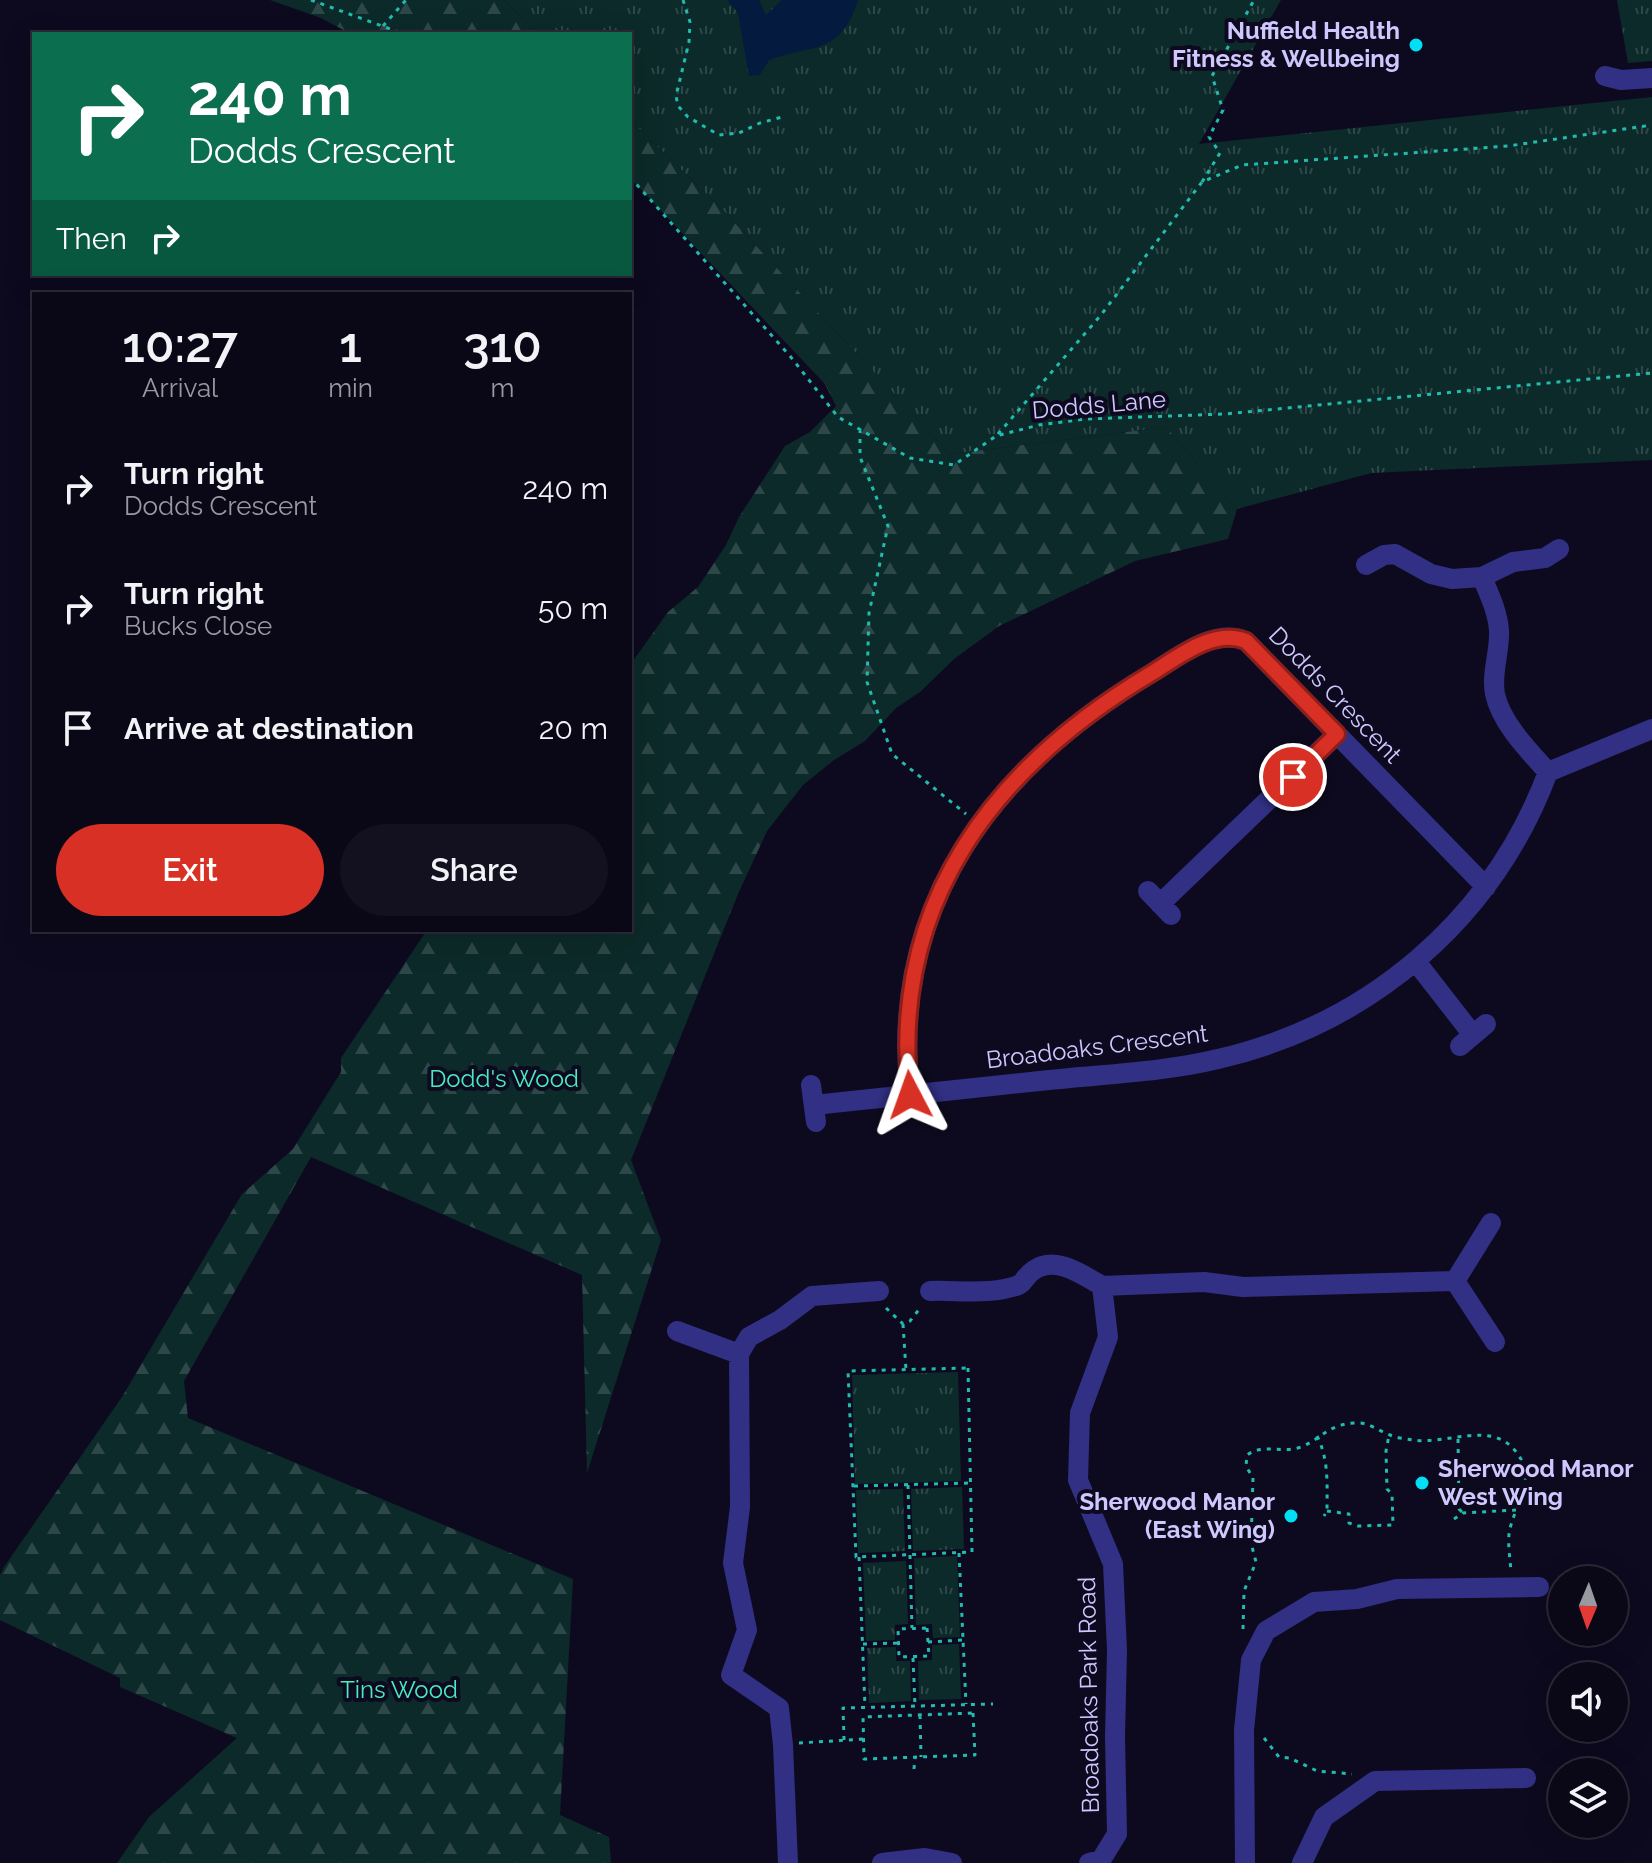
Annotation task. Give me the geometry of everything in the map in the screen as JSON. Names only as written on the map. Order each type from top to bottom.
[{"type":"street","points":[[1605,76],[1621,80],[1652,78]]},
{"type":"street","points":[[1366,565],[1384,555],[1395,554],[1431,574],[1452,579],[1482,577],[1513,562],[1538,561],[1559,549]]},
{"type":"street","points":[[1482,577],[1497,614],[1499,632],[1494,681],[1497,702],[1522,743],[1548,772],[1652,729]]},
{"type":"street","name":"Dodds Crescent","points":[[910,1095],[907,1045],[909,994],[921,945],[950,872],[979,823],[1012,781],[1072,729],[1137,682],[1219,638],[1246,641],[1486,887]]},
{"type":"street","points":[[1160,903],[1337,734]]},
{"type":"street","name":"Broadoaks Crescent","points":[[814,1104],[1218,1060],[1276,1042],[1337,1016],[1417,963],[1455,925],[1486,887],[1516,839],[1548,772]]},
{"type":"street","points":[[1417,963],[1473,1035]]},
{"type":"street","points":[[1455,1281],[1491,1223]]},
{"type":"street","points":[[935,1290],[1001,1290],[1022,1285],[1034,1270],[1054,1264],[1078,1272],[1102,1286],[1204,1282],[1243,1287],[1455,1281]]},
{"type":"street","points":[[1455,1281],[1495,1342]]},
{"type":"street","name":"Broadoaks Park Road","points":[[1089,1863],[1101,1860],[1117,1834],[1118,1808],[1113,1564],[1078,1480],[1080,1413],[1108,1337],[1102,1286]]},
{"type":"street","points":[[788,1863],[779,1708],[731,1675],[747,1630],[733,1563],[740,1507],[739,1354],[749,1337],[780,1320],[812,1296],[871,1292]]},
{"type":"street","points":[[677,1331],[739,1354]]},
{"type":"street","points":[[1245,1863],[1244,1730],[1251,1660],[1266,1631],[1314,1602],[1357,1599],[1397,1589],[1539,1587]]},
{"type":"street","points":[[1302,1863],[1324,1817],[1375,1781],[1526,1778]]},
{"type":"street","points":[[882,1863],[925,1858],[952,1863]]},
{"type":"path","points":[[311,0],[399,32]]},
{"type":"path","points":[[383,26],[406,0]]},
{"type":"path","points":[[683,0],[690,22],[676,96],[678,106],[688,117],[719,135],[739,133],[782,117]]},
{"type":"path","points":[[996,436],[1101,315],[1202,182],[1220,153],[1209,137],[1223,110],[1212,76],[1254,0]]},
{"type":"path","points":[[1202,182],[1242,165],[1508,146],[1652,125]]},
{"type":"path","name":"Dodds Lane","points":[[632,179],[790,356],[838,417],[910,458],[954,465],[996,436],[1039,425],[1085,419],[1225,414],[1652,373]]},
{"type":"path","points":[[860,429],[860,457],[888,526],[869,613],[867,682],[892,754],[979,823]]},
{"type":"path","points":[[903,1324],[910,1321],[925,1304],[935,1301],[935,1290]]},
{"type":"path","points":[[871,1292],[872,1302],[884,1305],[903,1324],[906,1370]]},
{"type":"path","points":[[859,1557],[972,1552],[968,1368],[848,1371],[865,1707]]},
{"type":"path","points":[[1243,1629],[1244,1591],[1256,1562],[1251,1543],[1253,1478],[1246,1466],[1247,1455],[1254,1450],[1301,1447],[1330,1428],[1358,1422],[1389,1435],[1416,1441],[1458,1439],[1476,1434],[1497,1437],[1517,1452],[1526,1479],[1525,1493],[1509,1534],[1511,1577]]},
{"type":"path","points":[[1327,1511],[1349,1514],[1349,1523],[1358,1526],[1393,1525],[1392,1494],[1387,1489],[1385,1470],[1389,1435]]},
{"type":"path","points":[[1317,1436],[1325,1450],[1327,1511],[1324,1516]]},
{"type":"path","points":[[1458,1439],[1459,1509],[1463,1513]]},
{"type":"path","points":[[853,1486],[970,1483]]},
{"type":"path","points":[[908,1485],[912,1628]]},
{"type":"path","points":[[1454,1519],[1463,1513],[1516,1510]]},
{"type":"path","points":[[959,1553],[966,1704]]},
{"type":"path","points":[[912,1628],[927,1628],[929,1656],[899,1657],[898,1629],[912,1628]]},
{"type":"path","points":[[928,1642],[963,1640]]},
{"type":"path","points":[[863,1644],[898,1643]]},
{"type":"path","points":[[913,1657],[915,1706]]},
{"type":"path","points":[[844,1740],[843,1708],[993,1704]]},
{"type":"path","points":[[973,1713],[975,1755],[864,1759],[863,1739],[863,1717],[973,1713]]},
{"type":"path","points":[[920,1715],[921,1757]]},
{"type":"path","points":[[1244,1730],[1257,1731],[1279,1757],[1290,1758],[1317,1771],[1345,1772],[1375,1781]]},
{"type":"path","points":[[783,1745],[863,1739]]},
{"type":"path","points":[[914,1769],[915,1757]]},
{"type":"green space","points":[[270,0],[504,0],[537,32],[347,32],[321,18]]},
{"type":"green space","points":[[504,0],[1281,0],[1199,144],[1652,97],[1652,460],[1371,473],[1237,509],[1166,427],[950,454],[721,208],[632,122],[632,32],[537,32]]},
{"type":"green space","points":[[1617,0],[1652,0],[1652,61],[1628,63]]},
{"type":"green space","points":[[632,122],[721,208],[950,454],[1166,427],[1237,509],[1228,539],[1135,561],[999,626],[954,659],[920,692],[896,708],[865,741],[834,760],[803,785],[767,831],[738,894],[631,1160],[661,1240],[587,1473],[582,1275],[311,1157],[184,1381],[188,1418],[573,1579],[560,1815],[609,1837],[611,1863],[117,1863],[149,1817],[237,1738],[120,1687],[120,1678],[0,1620],[0,1575],[122,1397],[242,1194],[293,1149],[341,1072],[341,1058],[426,932],[632,932],[632,662],[668,612],[698,587],[785,446],[810,432],[836,406],[825,384],[632,180]]},
{"type":"green space","points":[[958,1372],[961,1481],[855,1484],[852,1375]]},
{"type":"green space","points":[[962,1487],[964,1549],[913,1551],[911,1489]]},
{"type":"green space","points":[[903,1489],[905,1551],[858,1553],[856,1490]]},
{"type":"green space","points":[[957,1556],[960,1637],[933,1638],[932,1624],[916,1625],[914,1558]]},
{"type":"green space","points":[[906,1561],[908,1624],[895,1625],[895,1640],[866,1641],[863,1563]]},
{"type":"green space","points":[[959,1644],[961,1699],[919,1700],[918,1661],[932,1660],[932,1645]]},
{"type":"green space","points":[[896,1647],[896,1661],[910,1661],[911,1701],[869,1703],[867,1648]]},
{"type":"water","points":[[727,0],[759,0],[766,15],[782,0],[858,0],[851,18],[834,39],[824,45],[769,60],[760,75],[749,76],[738,13]]},
{"type":"place","name":"Nuffield Health Fitness & Wellbeing","points":[[1416,45]]},
{"type":"place","name":"Sherwood Manor West Wing","points":[[1422,1483]]},
{"type":"place","name":"Sherwood Manor (East Wing)","points":[[1291,1516]]},
{"type":"route","points":[[910,1095],[907,1070],[909,994],[928,921],[962,848],[979,823],[1012,781],[1050,746],[1105,704],[1171,661],[1209,641],[1238,638],[1246,641],[1337,734],[1293,777]]},
{"type":"park label","name":"Dodd's Wood","points":[[504,1079]]},
{"type":"park label","name":"Tins Wood","points":[[399,1690]]}]
